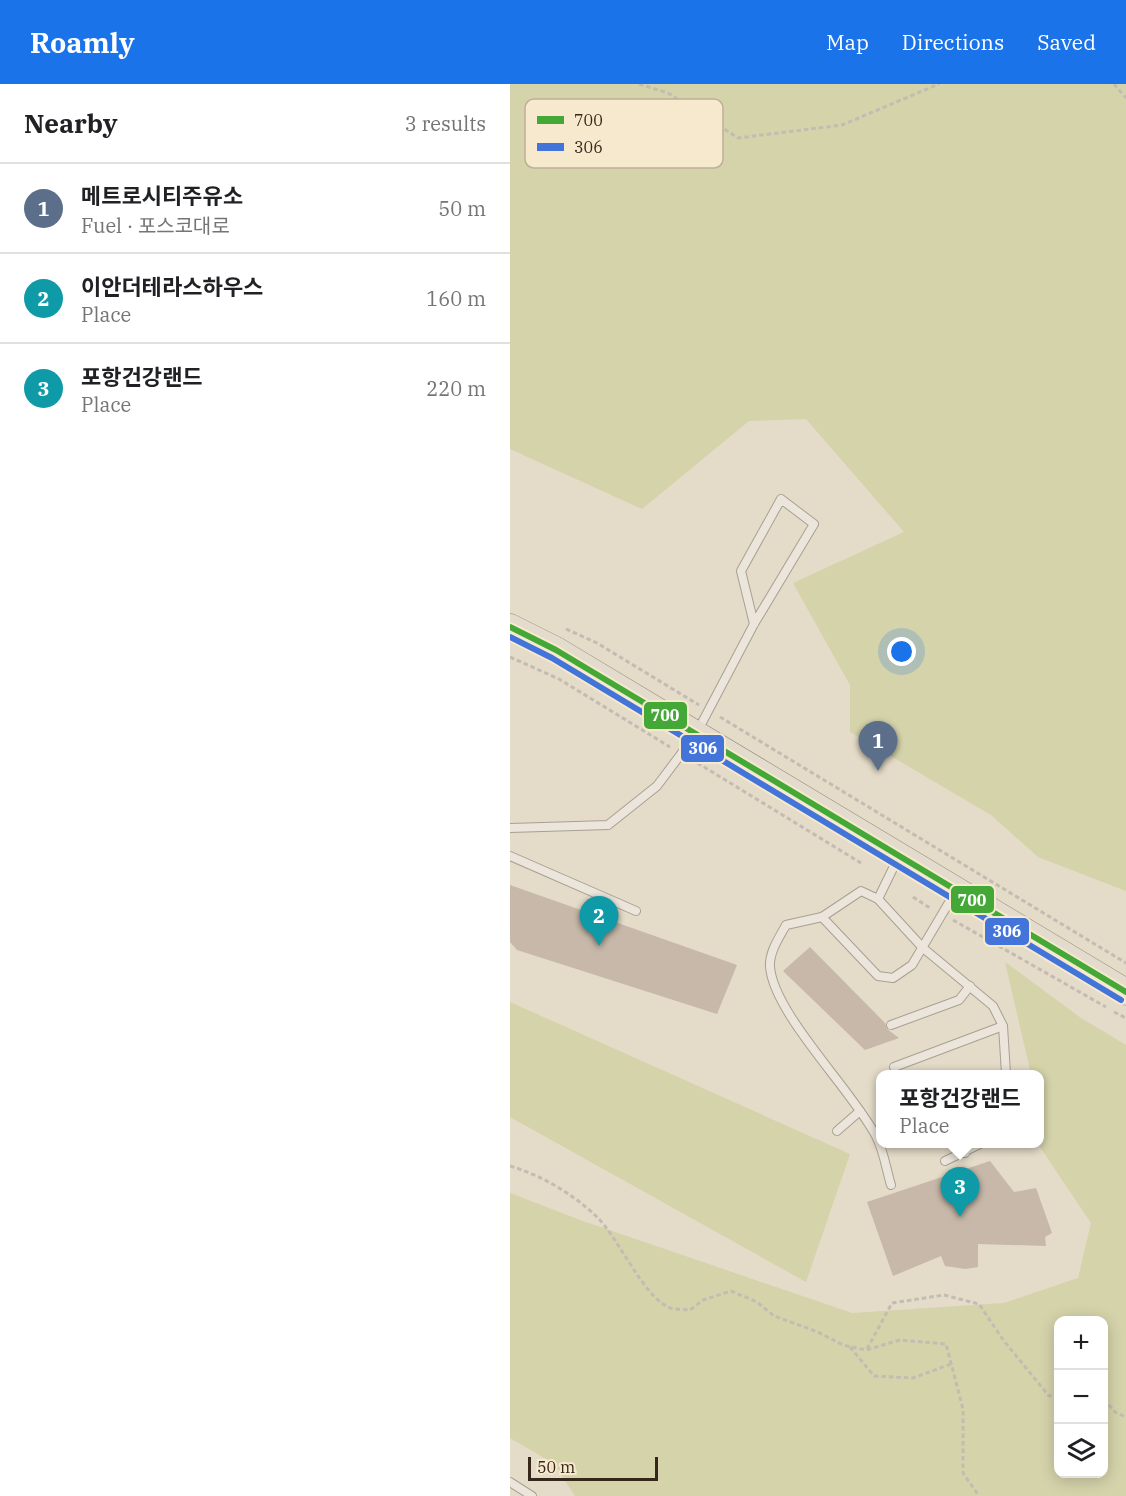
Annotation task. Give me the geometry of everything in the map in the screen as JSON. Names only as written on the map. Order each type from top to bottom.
[{"type":"main road","points":[[510,627],[556,650],[1126,992]]},
{"type":"lane","points":[[510,828],[608,825],[657,786],[696,734],[754,624],[814,524],[781,500],[741,571],[754,624]]},
{"type":"lane","points":[[510,856],[636,911]]},
{"type":"lane","points":[[878,899],[899,856]]},
{"type":"lane","points":[[876,1136],[778,998],[770,966],[774,946],[786,925],[822,917],[861,891],[878,899],[923,948],[993,1006],[1003,1026],[1006,1070]]},
{"type":"lane","points":[[822,917],[878,976],[893,978],[912,965],[956,891]]},
{"type":"lane","points":[[891,1025],[958,1000],[970,986]]},
{"type":"lane","points":[[894,1067],[1003,1026]]},
{"type":"lane","points":[[837,1131],[860,1111]]},
{"type":"lane","points":[[880,1148],[891,1185]]},
{"type":"lane","points":[[963,1148],[964,1153]]},
{"type":"lane","points":[[945,1161],[972,1148]]},
{"type":"lane","points":[[510,1482],[532,1496]]},
{"type":"path","points":[[639,84],[668,93],[677,99]]},
{"type":"path","points":[[723,128],[738,138],[842,125],[939,84]]},
{"type":"path","points":[[1114,84],[1126,98]]},
{"type":"path","points":[[564,628],[597,643],[1126,963]]},
{"type":"path","points":[[913,897],[930,908]]},
{"type":"path","points":[[953,920],[1126,1018]]},
{"type":"path","points":[[510,1166],[538,1174],[597,1217],[632,1264],[646,1290],[668,1308],[690,1310],[703,1300],[731,1292],[757,1302],[774,1316],[850,1347],[866,1350],[900,1340],[946,1344],[963,1409],[963,1473],[980,1496]]},
{"type":"path","points":[[866,1350],[892,1303],[944,1295],[979,1304],[1004,1341],[1049,1396],[1054,1395]]},
{"type":"path","points":[[850,1347],[874,1376],[913,1378],[951,1364]]},
{"type":"path","points":[[1108,1404],[1114,1412],[1126,1417]]},
{"type":"shaded area","points":[[510,84],[1126,84],[1126,891],[1038,857],[991,815],[850,732],[850,685],[793,583],[904,532],[806,419],[749,421],[642,509],[510,449]]},
{"type":"shaded area","points":[[1005,962],[1081,1018],[1126,1045],[1126,1496],[575,1496],[553,1463],[510,1438],[510,1193],[580,1220],[852,1313],[1004,1303],[1078,1278],[1091,1223],[1041,1148],[1044,1148],[1044,1070],[1030,1070]]},
{"type":"shaded area","points":[[510,1002],[850,1154],[806,1282],[510,1117]]},
{"type":"building","points":[[510,885],[737,965],[717,1014],[517,950],[510,942]]},
{"type":"building","points":[[810,947],[885,1023],[887,1029],[899,1038],[865,1050],[783,971]]},
{"type":"building","points":[[990,1161],[1014,1192],[1036,1188],[1052,1233],[1045,1237],[1046,1246],[978,1244],[978,1267],[965,1269],[945,1266],[941,1256],[893,1276],[867,1202]]},
{"type":"transit line","name":"700","points":[[510,627],[556,650],[1126,992]]},
{"type":"transit line","name":"306","points":[[510,637],[552,658],[1121,1000]]},
{"type":"place","name":"메트로시티주유소","points":[[878,771]]},
{"type":"place","name":"이안더테라스하우스","points":[[599,946]]},
{"type":"place","name":"포항건강랜드","points":[[960,1217]]}]
